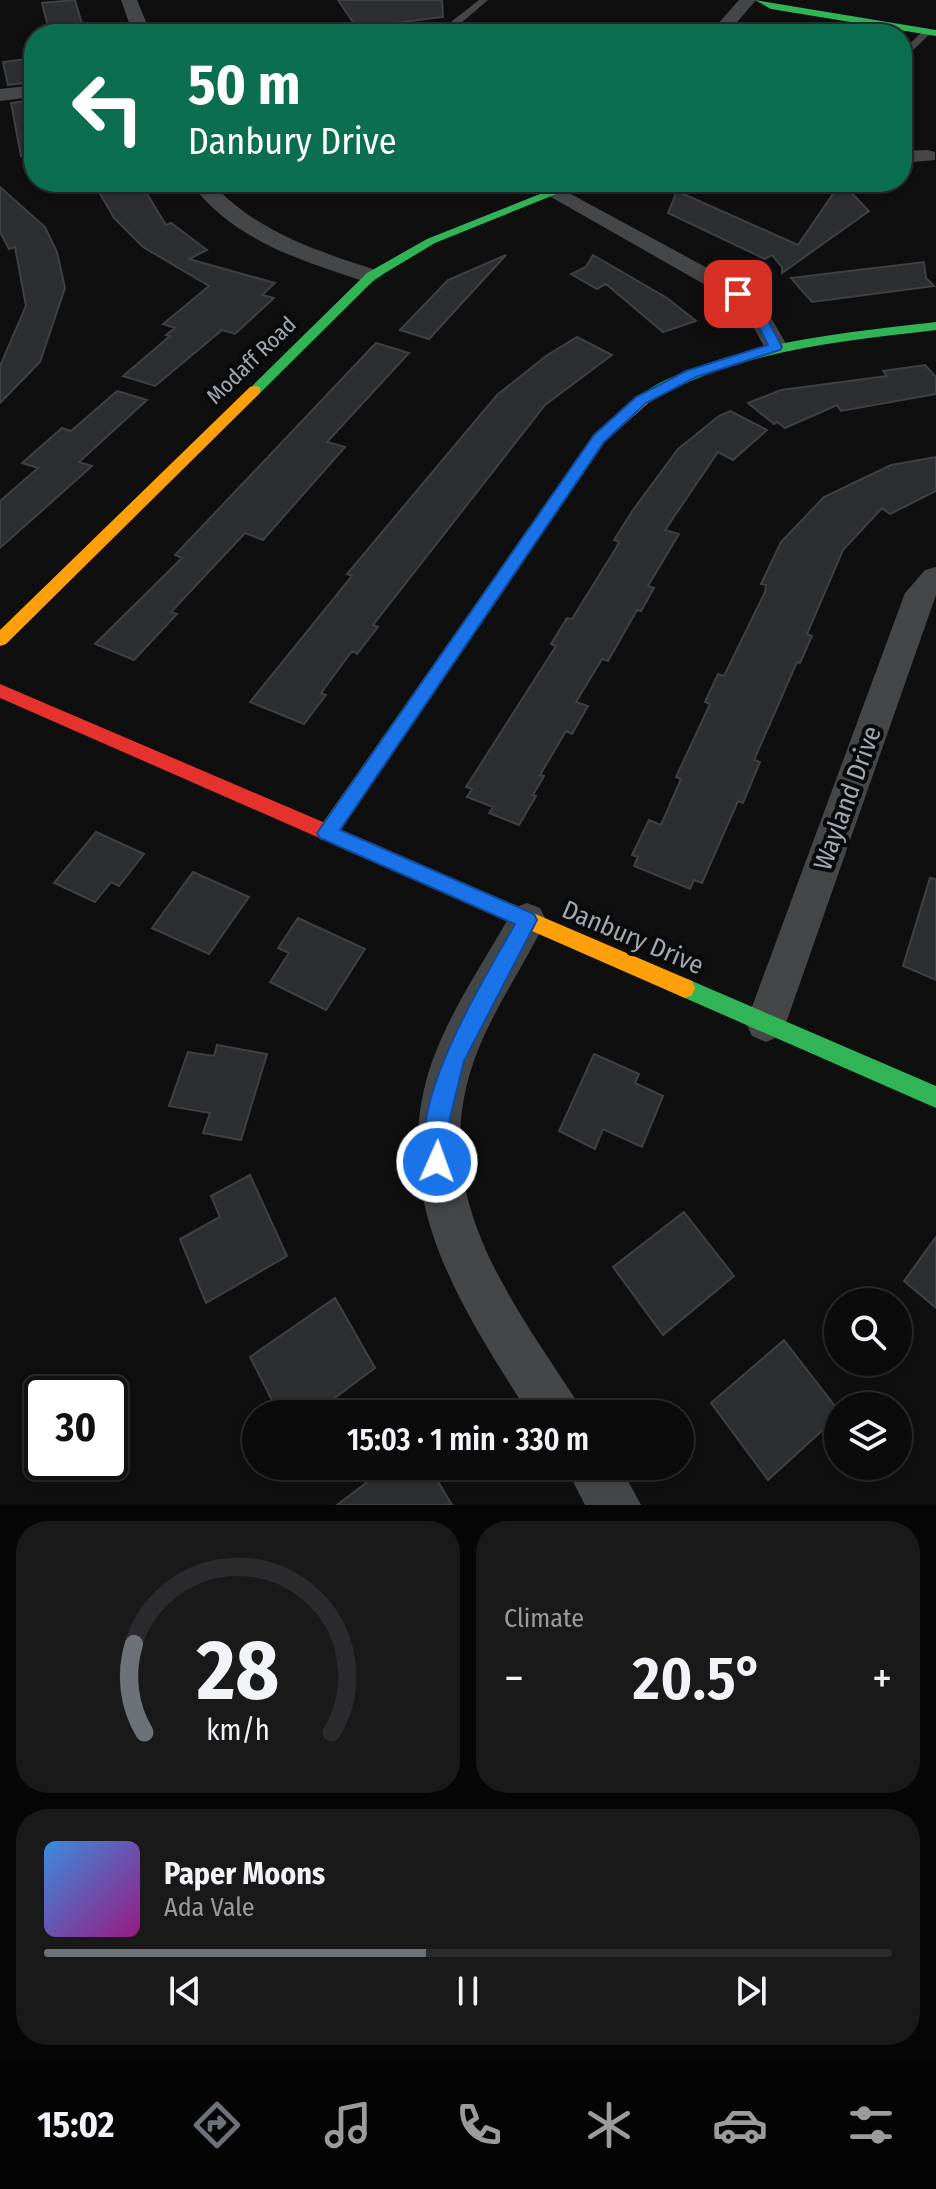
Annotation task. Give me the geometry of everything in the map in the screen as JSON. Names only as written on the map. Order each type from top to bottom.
[{"type":"street","points":[[129,0],[138,24]]},
{"type":"street","points":[[727,24],[748,0]]},
{"type":"street","points":[[759,0],[771,6],[904,24]]},
{"type":"street","points":[[816,0],[933,28]]},
{"type":"street","points":[[912,25],[933,28]]},
{"type":"street","points":[[0,95],[24,92]]},
{"type":"street","points":[[912,157],[928,156]]},
{"type":"street","points":[[208,192],[220,208],[259,234],[306,255],[371,276]]},
{"type":"street","points":[[558,193],[738,294],[758,314],[776,347]]},
{"type":"street","name":"Modaff Road","points":[[0,640],[371,276],[431,241],[558,193]]},
{"type":"street","points":[[327,833],[599,439],[641,400],[691,374],[776,347],[936,326]]},
{"type":"street","name":"Wayland Drive","points":[[766,1023],[920,593],[936,577]]},
{"type":"street","name":"Danbury Drive","points":[[0,691],[936,1097]]},
{"type":"street","points":[[527,920],[453,1058],[439,1118],[437,1167],[455,1244],[549,1400]]},
{"type":"street","points":[[599,1480],[615,1505]]},
{"type":"lane","points":[[455,24],[484,0]]},
{"type":"lane","points":[[912,46],[933,28]]},
{"type":"building","points":[[75,0],[82,24],[47,24],[42,3]]},
{"type":"building","points":[[338,0],[442,0],[443,17],[388,24],[354,24]]},
{"type":"building","points":[[24,59],[24,83],[8,85],[3,62]]},
{"type":"building","points":[[24,101],[24,156],[21,156],[11,103]]},
{"type":"building","points":[[0,187],[45,227],[57,252],[65,288],[40,362],[0,403],[0,366],[26,306],[15,247],[9,249],[0,232]]},
{"type":"building","points":[[99,192],[146,192],[166,225],[171,223],[207,250],[189,259],[275,283],[262,295],[274,298],[235,334],[222,330],[155,386],[123,376],[170,336],[166,335],[175,328],[163,324],[209,286],[143,247],[114,218]]},
{"type":"building","points":[[679,192],[798,245],[834,192],[851,192],[869,211],[782,273],[782,267],[772,255],[765,259],[668,213]]},
{"type":"building","points":[[506,255],[429,339],[400,330],[448,280]]},
{"type":"building","points":[[593,255],[667,298],[696,321],[663,332],[606,284],[597,289],[571,274],[586,267]]},
{"type":"building","points":[[924,262],[926,278],[934,286],[812,302],[791,278]]},
{"type":"building","points":[[577,337],[612,355],[545,405],[373,625],[378,627],[357,654],[352,651],[321,693],[326,695],[304,724],[250,702],[352,576],[347,574],[497,395],[546,356]]},
{"type":"building","points":[[376,343],[409,353],[327,442],[345,447],[263,540],[245,533],[171,612],[177,614],[134,660],[95,644],[182,558],[175,555]]},
{"type":"building","points":[[925,365],[936,377],[936,394],[841,411],[837,405],[785,428],[777,422],[774,424],[748,403],[781,390],[887,376],[883,371]]},
{"type":"building","points":[[117,391],[147,400],[79,462],[92,466],[0,548],[0,501],[38,468],[22,463],[62,428],[71,431]]},
{"type":"building","points":[[730,411],[767,430],[733,460],[718,452],[665,530],[679,534],[648,586],[654,588],[641,611],[637,610],[608,661],[602,659],[576,702],[588,706],[572,734],[566,731],[540,775],[544,776],[533,795],[536,796],[519,825],[489,813],[493,807],[467,797],[472,789],[466,787],[556,646],[551,644],[567,618],[572,619],[616,548],[619,542],[614,540],[633,510],[678,449],[719,416]]},
{"type":"building","points":[[936,457],[936,491],[890,514],[882,508],[843,550],[807,634],[812,636],[800,663],[797,662],[754,760],[760,762],[743,803],[738,801],[702,883],[694,880],[690,889],[634,866],[638,857],[632,855],[649,820],[661,825],[681,779],[676,777],[710,704],[705,702],[718,674],[724,676],[765,592],[766,585],[761,584],[781,542],[824,497],[891,465]]},
{"type":"building","points":[[96,832],[144,854],[119,886],[111,882],[95,902],[54,883]]},
{"type":"building","points":[[193,872],[249,897],[209,954],[152,928]]},
{"type":"building","points":[[930,878],[936,879],[936,980],[903,966]]},
{"type":"building","points":[[298,918],[365,949],[326,1010],[270,982],[289,953],[278,948]]},
{"type":"building","points":[[217,1045],[267,1054],[241,1140],[203,1133],[210,1113],[169,1106],[188,1052],[214,1056]]},
{"type":"building","points":[[594,1054],[639,1074],[635,1083],[663,1096],[642,1147],[603,1129],[595,1149],[559,1131]]},
{"type":"building","points":[[250,1175],[287,1256],[206,1303],[180,1239],[220,1217],[211,1196]]},
{"type":"building","points":[[684,1212],[734,1276],[663,1335],[613,1267]]},
{"type":"building","points":[[936,1237],[936,1308],[904,1281]]},
{"type":"building","points":[[335,1298],[375,1368],[332,1400],[272,1400],[250,1357]]},
{"type":"building","points":[[784,1340],[824,1392],[824,1429],[768,1480],[711,1403]]},
{"type":"building","points":[[364,1480],[437,1480],[452,1505],[337,1505],[366,1483]]},
{"type":"traffic: fast","points":[[759,0],[771,6],[881,24]]},
{"type":"traffic: fast","points":[[912,29],[936,33]]},
{"type":"traffic: fast","points":[[255,390],[371,276],[431,241],[555,192]]},
{"type":"traffic: fast","points":[[648,396],[681,378],[751,354],[824,339],[936,326]]},
{"type":"traffic: fast","points":[[685,988],[936,1097]]},
{"type":"traffic: slow","points":[[0,640],[255,390]]},
{"type":"traffic: slow","points":[[327,833],[599,439],[648,396]]},
{"type":"traffic: slow","points":[[379,855],[685,988]]},
{"type":"traffic: jam","points":[[0,691],[379,855]]},
{"type":"route","points":[[437,1162],[439,1118],[453,1058],[527,920],[327,833],[599,439],[641,400],[691,374],[776,347],[758,314],[738,294]]}]
